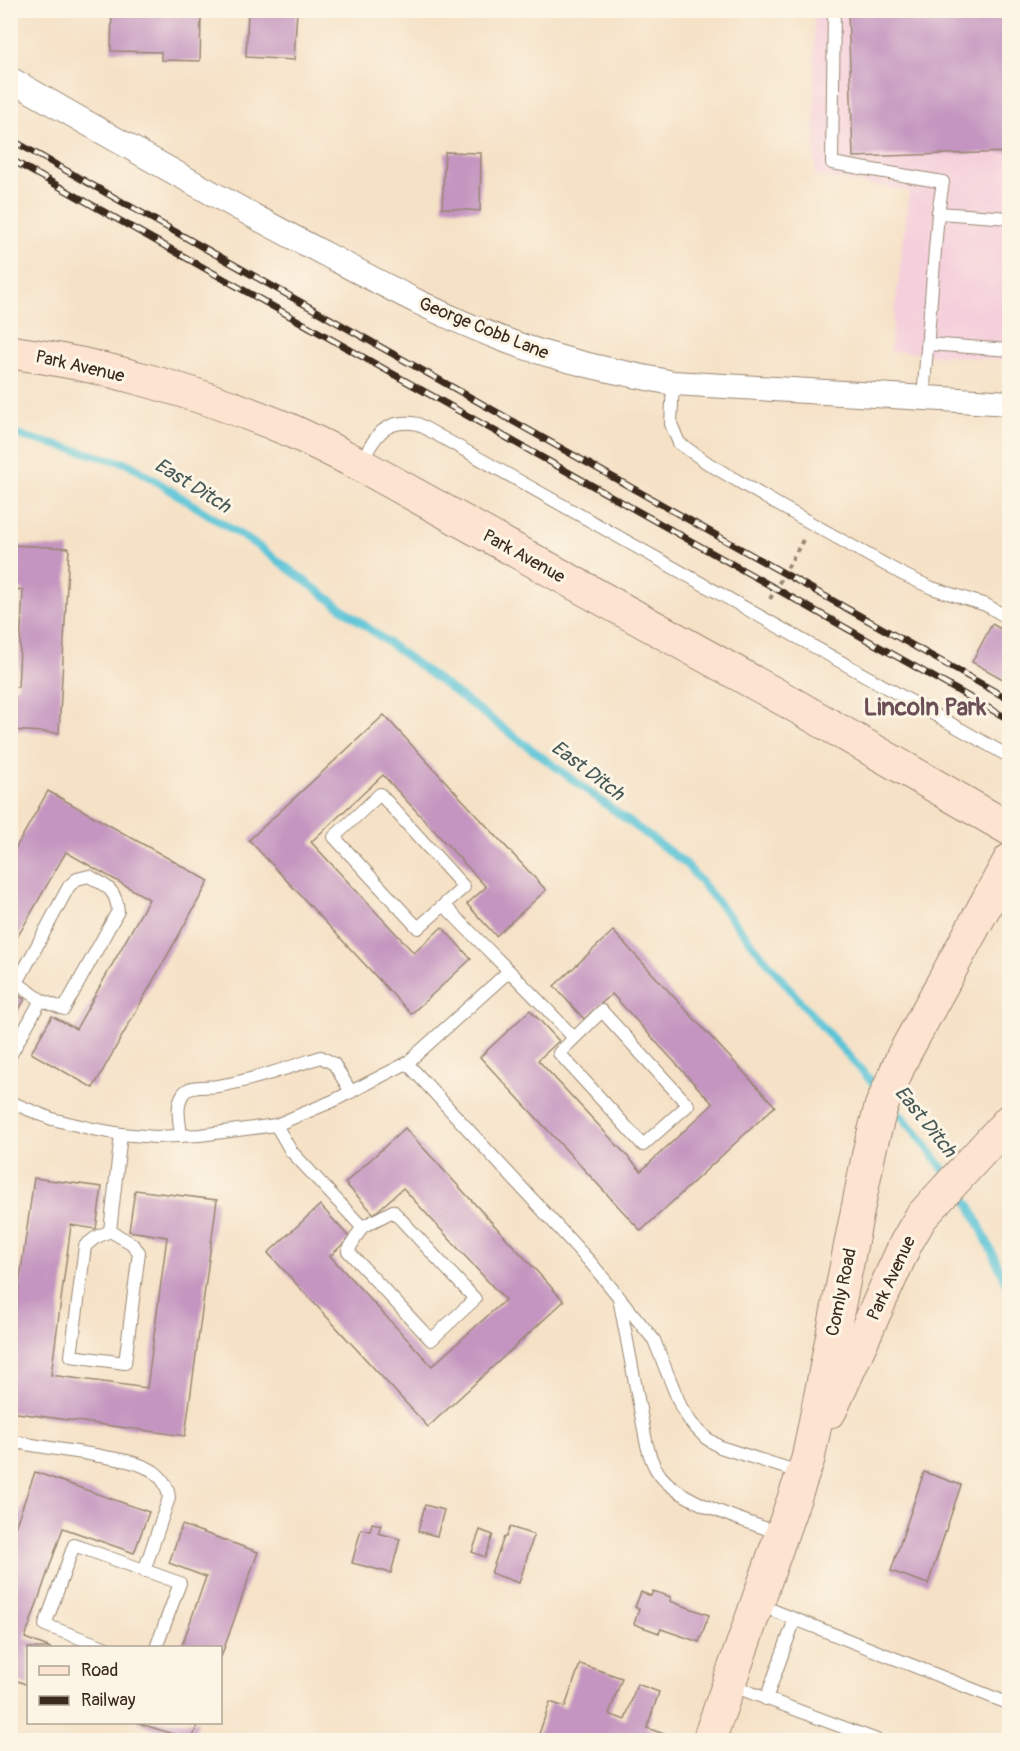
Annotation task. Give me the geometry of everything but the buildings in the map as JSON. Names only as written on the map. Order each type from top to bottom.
[{"type":"street","name":"George Cobb Lane","points":[[10,80],[229,204],[433,310],[503,339],[551,355],[673,383],[1010,404]]},
{"type":"street","name":"Park Avenue","points":[[10,352],[79,363],[219,403],[288,430],[361,465],[1010,828]]},
{"type":"street","name":"Comly Road","points":[[709,1740],[805,1466],[870,1148],[881,1107],[903,1056],[1010,860]]},
{"type":"street","name":"Park Avenue","points":[[805,1466],[906,1243],[921,1217],[1002,1128]]},
{"type":"street","points":[[856,1222],[862,1233],[871,1241],[883,1245],[906,1243]]},
{"type":"lane","points":[[834,10],[832,163],[943,182],[938,213],[923,398]]},
{"type":"lane","points":[[938,213],[1010,218]]},
{"type":"lane","points":[[928,344],[1010,350]]},
{"type":"lane","points":[[673,383],[671,424],[679,443],[709,464],[902,574],[932,588],[986,605],[1010,619]]},
{"type":"lane","points":[[361,465],[381,429],[405,421],[418,424],[1010,757]]},
{"type":"lane","points":[[380,794],[464,887],[444,905],[418,928],[334,837],[380,794]]},
{"type":"lane","points":[[89,876],[113,893],[117,898],[118,911],[64,1009],[42,1000],[17,983],[69,886],[77,879],[89,876]]},
{"type":"lane","points":[[444,905],[508,972],[529,989],[574,1038]]},
{"type":"lane","points":[[10,1102],[52,1119],[93,1130],[155,1137],[200,1135],[276,1125],[351,1092],[407,1063],[508,972]]},
{"type":"lane","points":[[10,1056],[42,1000]]},
{"type":"lane","points":[[603,1011],[688,1105],[643,1145],[559,1053],[574,1038],[603,1011]]},
{"type":"lane","points":[[181,1136],[178,1108],[183,1094],[190,1089],[216,1087],[252,1079],[321,1057],[334,1064],[351,1092]]},
{"type":"lane","points":[[407,1063],[591,1263],[654,1340],[681,1407],[692,1424],[706,1438],[720,1447],[739,1454],[805,1466]]},
{"type":"lane","points":[[276,1125],[291,1151],[362,1227]]},
{"type":"lane","points":[[110,1231],[121,1134]]},
{"type":"lane","points":[[393,1211],[475,1299],[431,1340],[348,1251],[362,1227],[393,1211]]},
{"type":"lane","points":[[110,1231],[131,1243],[139,1252],[125,1363],[71,1356],[85,1246],[110,1231]]},
{"type":"lane","points":[[619,1297],[650,1459],[659,1475],[673,1489],[692,1499],[782,1535]]},
{"type":"lane","points":[[10,1442],[117,1459],[140,1465],[153,1471],[162,1479],[168,1490],[169,1498],[144,1571]]},
{"type":"lane","points":[[104,1646],[45,1625],[75,1545],[180,1583],[156,1646]]},
{"type":"lane","points":[[757,1604],[1010,1704]]},
{"type":"lane","points":[[766,1699],[795,1619]]},
{"type":"lane","points":[[729,1684],[877,1740]]},
{"type":"path","points":[[760,618],[813,524]]},
{"type":"shaded area","points":[[814,11],[1009,11],[1009,361],[890,351],[909,191],[815,176]]},
{"type":"waterway","name":"East Ditch","points":[[10,433],[129,464],[258,546],[685,863],[810,1013],[880,1091]]},
{"type":"waterway","name":"East Ditch","points":[[890,1103],[918,1135],[949,1177]]},
{"type":"waterway","name":"East Ditch","points":[[957,1188],[971,1207],[1010,1291]]},
{"type":"railway","points":[[10,139],[1010,700]]},
{"type":"railway","points":[[10,159],[1010,720]]},
{"type":"district","name":"Lincoln Park","points":[[925,707]]}]
